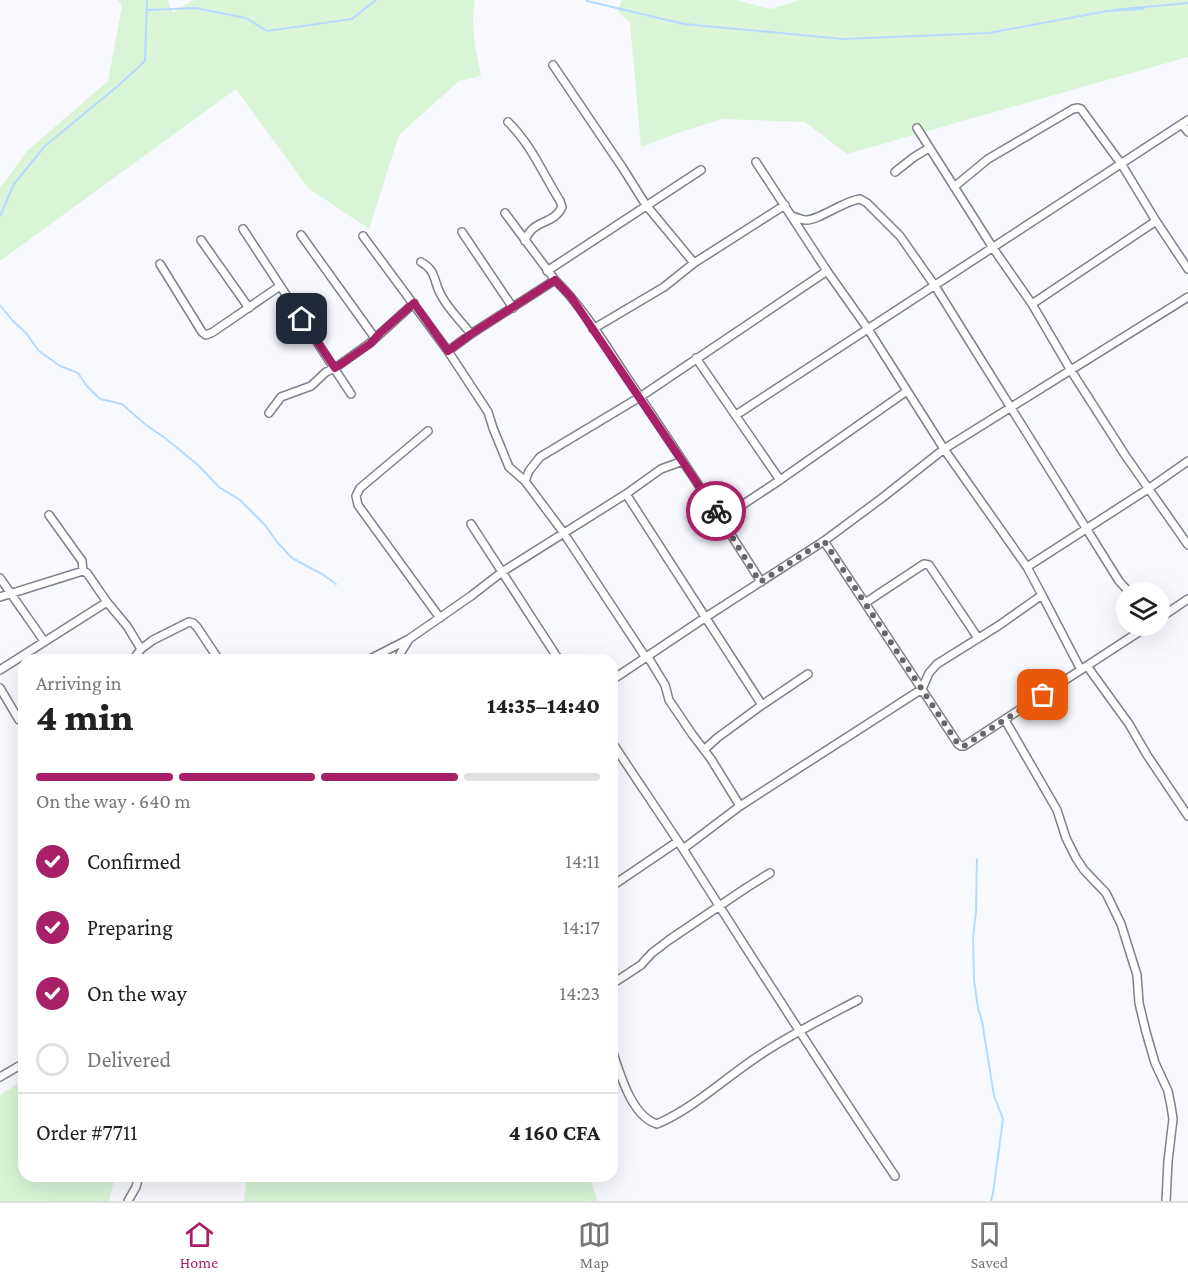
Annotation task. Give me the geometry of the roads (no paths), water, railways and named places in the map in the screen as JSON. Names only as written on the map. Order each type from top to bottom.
[{"type":"street","points":[[553,65],[646,205],[694,264]]},
{"type":"street","points":[[954,187],[988,159],[1078,108],[1082,109],[1122,165],[1188,269]]},
{"type":"street","points":[[508,122],[532,151],[562,207],[559,213],[530,230],[525,241]]},
{"type":"street","points":[[736,415],[1185,122],[1188,132]]},
{"type":"street","points":[[917,128],[993,248],[1032,304],[1070,369],[1149,489],[1185,536],[1188,545]]},
{"type":"street","points":[[895,172],[929,148]]},
{"type":"street","points":[[756,162],[868,329],[944,450],[1027,567],[1084,668],[1129,724],[1188,816]]},
{"type":"street","points":[[547,271],[701,170]]},
{"type":"street","points":[[792,216],[805,220],[812,219],[851,200],[860,199],[867,203],[900,236],[1011,407],[1120,582]]},
{"type":"street","points":[[593,329],[664,287],[694,264],[785,205]]},
{"type":"street","points":[[505,213],[547,271],[571,297],[683,461],[760,582]]},
{"type":"street","points":[[1032,304],[1156,221]]},
{"type":"street","points":[[243,230],[351,394]]},
{"type":"street","points":[[462,232],[513,308]]},
{"type":"street","points":[[301,235],[375,338]]},
{"type":"street","points":[[363,236],[448,351],[488,412],[509,467],[525,481],[563,532],[657,669],[669,700],[711,759],[740,806]]},
{"type":"street","points":[[201,240],[249,308]]},
{"type":"street","points":[[421,262],[432,271],[441,295],[471,334]]},
{"type":"street","points":[[160,264],[206,335],[280,286]]},
{"type":"street","points":[[525,481],[529,471],[540,457],[640,397],[827,271]]},
{"type":"street","points":[[448,351],[555,280]]},
{"type":"street","points":[[618,676],[824,541],[944,450],[1186,298],[1188,307]]},
{"type":"street","points":[[269,413],[281,397],[305,389],[326,372],[370,344],[414,303]]},
{"type":"street","points":[[696,358],[780,480]]},
{"type":"street","points":[[721,519],[907,391]]},
{"type":"street","points":[[428,431],[360,488],[356,496],[358,505],[440,618]]},
{"type":"street","points":[[380,654],[409,639],[502,572],[626,494],[661,469],[683,461]]},
{"type":"street","points":[[1027,567],[1149,489],[1188,461]]},
{"type":"street","points":[[626,494],[762,705]]},
{"type":"street","points":[[49,515],[82,561],[83,571]]},
{"type":"street","points":[[471,524],[555,654]]},
{"type":"street","points":[[824,541],[961,746],[1005,720],[1133,636]]},
{"type":"street","points":[[865,603],[924,564],[929,565],[978,638]]},
{"type":"street","points":[[0,597],[83,571]]},
{"type":"street","points":[[83,571],[87,573],[127,626],[141,649]]},
{"type":"street","points":[[0,578],[44,641]]},
{"type":"street","points":[[683,849],[740,806],[922,689],[929,673],[937,664],[1042,595]]},
{"type":"street","points":[[1170,611],[1188,599]]},
{"type":"street","points":[[24,654],[107,602]]},
{"type":"street","points":[[137,654],[153,640],[189,622],[197,627],[215,654]]},
{"type":"street","points":[[400,654],[409,639]]},
{"type":"street","points":[[0,670],[18,658]]},
{"type":"street","points":[[704,750],[762,705],[808,675]]},
{"type":"street","points":[[0,688],[18,718]]},
{"type":"street","points":[[1005,720],[1057,810],[1066,838],[1076,858],[1106,893],[1120,924],[1137,975],[1139,1003],[1146,1032],[1155,1063],[1168,1091],[1171,1106],[1172,1125],[1166,1201]]},
{"type":"street","points":[[618,751],[895,1176]]},
{"type":"street","points":[[618,881],[677,842]]},
{"type":"street","points":[[618,981],[641,965],[669,940],[770,873]]},
{"type":"street","points":[[618,1066],[639,1113],[649,1122],[657,1124],[717,1088],[756,1058],[799,1031],[858,1000]]},
{"type":"street","points":[[0,1077],[18,1066]]},
{"type":"street","points":[[128,1201],[137,1182]]},
{"type":"waterway","points":[[0,216],[14,184],[45,146],[145,61],[147,0]]},
{"type":"waterway","points":[[148,10],[195,8],[246,18],[267,31],[352,19],[376,0]]},
{"type":"waterway","points":[[586,0],[684,24],[843,39],[989,33],[1107,11],[1143,9],[1113,10],[1188,3]]},
{"type":"waterway","points":[[0,305],[39,351],[60,366],[78,373],[100,399],[122,404],[198,465],[219,487],[240,500],[265,525],[292,558],[336,584]]},
{"type":"waterway","points":[[977,859],[973,938],[974,980],[994,1096],[1003,1119],[991,1201]]}]
